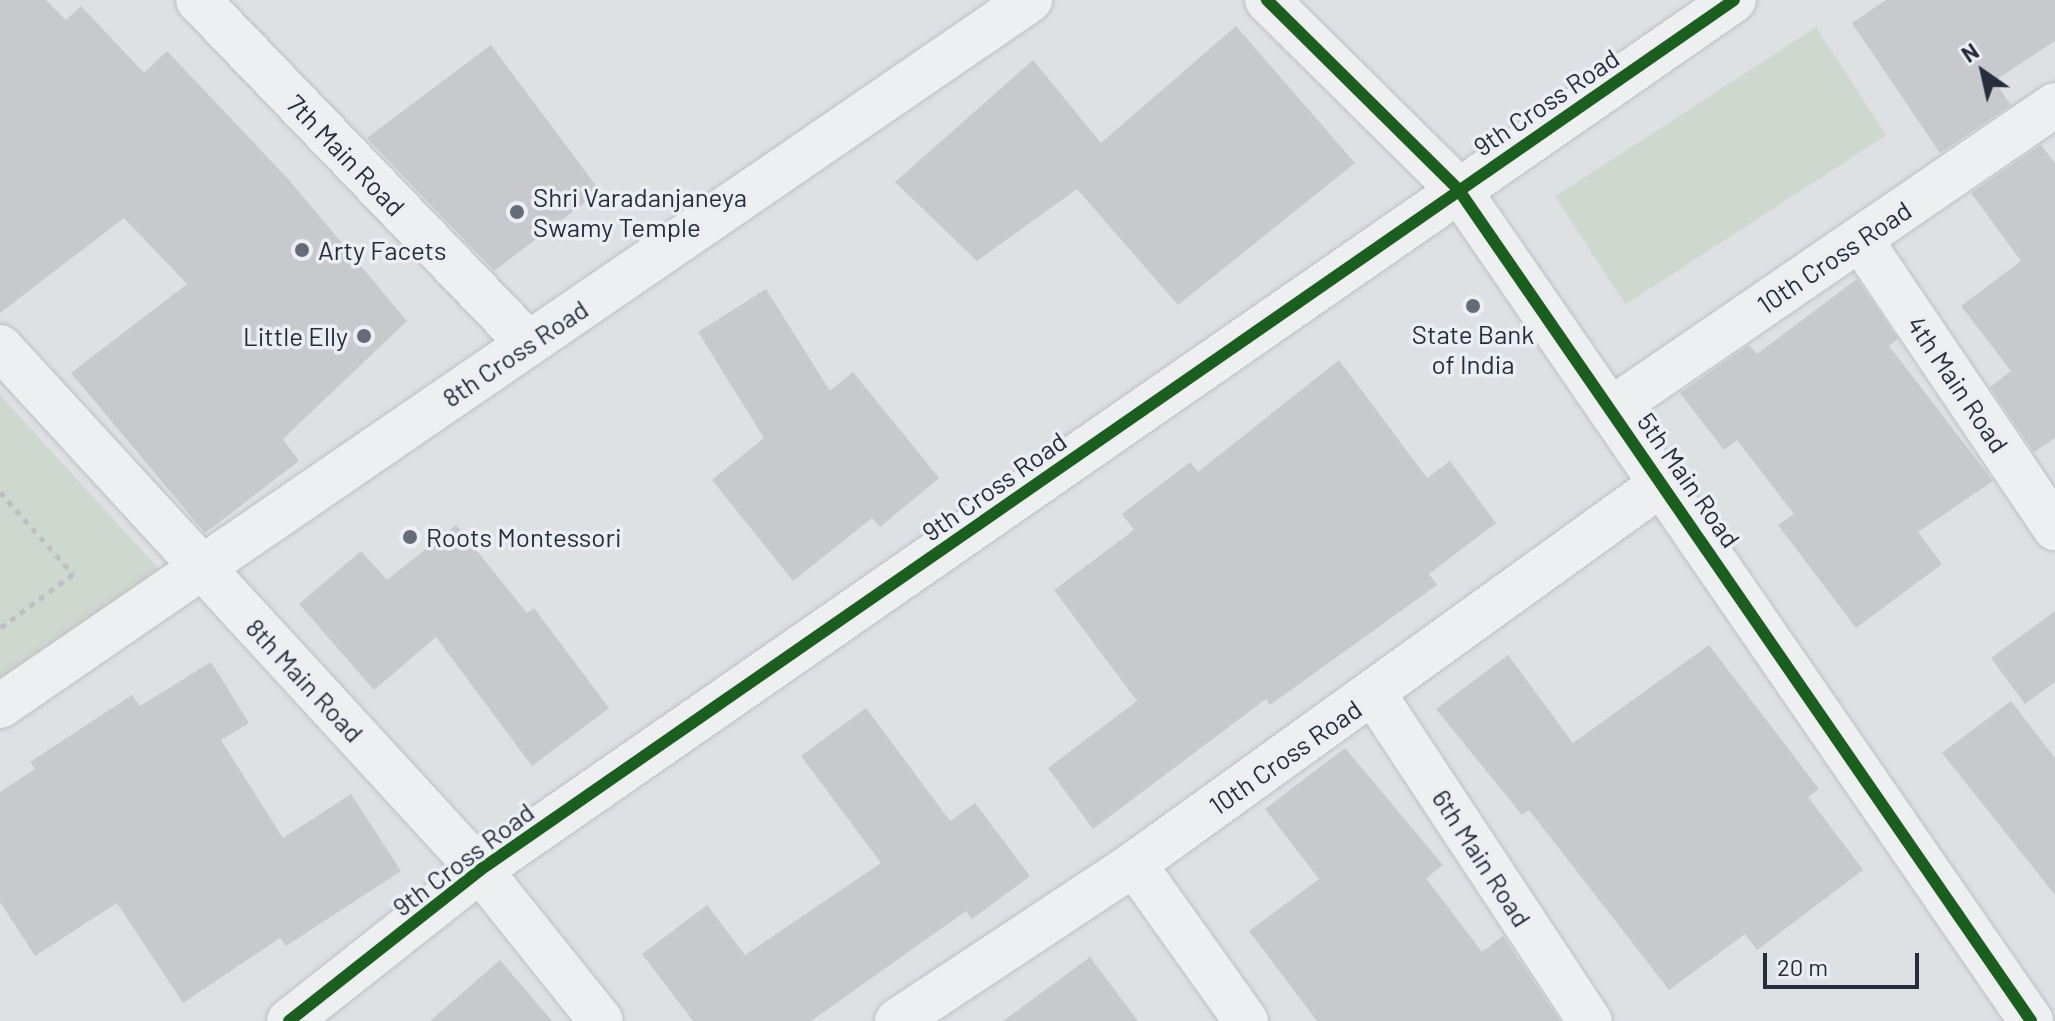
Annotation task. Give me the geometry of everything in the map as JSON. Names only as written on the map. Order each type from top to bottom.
[{"type":"street","name":"7th Main Road","points":[[198,0],[529,344]]},
{"type":"street","name":"8th Cross Road","points":[[0,706],[1030,0]]},
{"type":"street","name":"5th Main Road","points":[[1267,0],[1458,189],[1664,482],[2031,1021]]},
{"type":"street","name":"9th Cross Road","points":[[289,1021],[480,870],[1734,0]]},
{"type":"street","name":"10th Cross Road","points":[[1613,408],[2055,105]]},
{"type":"street","name":"4th Main Road","points":[[1860,239],[2055,528]]},
{"type":"street","name":"8th Main Road","points":[[0,347],[480,870],[601,1021]]},
{"type":"street","name":"10th Cross Road","points":[[897,1021],[1134,864],[1374,694],[1664,482]]},
{"type":"street","name":"6th Main Road","points":[[1374,694],[1590,1021]]},
{"type":"street","points":[[1134,864],[1246,1021]]},
{"type":"path","points":[[0,492],[73,574],[0,628]]},
{"type":"shaded area","points":[[1816,27],[1886,135],[1625,305],[1555,196]]},
{"type":"shaded area","points":[[0,395],[167,578],[0,686]]},
{"type":"building","points":[[0,0],[46,0],[66,20],[81,6],[144,73],[167,51],[289,180],[407,321],[283,439],[299,461],[205,533],[71,373],[187,284],[124,218],[0,313]]},
{"type":"building","points":[[1886,0],[2055,0],[2055,41],[1994,81],[2011,105],[1940,153],[1852,23]]},
{"type":"building","points":[[1236,26],[1355,163],[1178,305],[1077,189],[977,261],[895,182],[1033,60],[1101,143]]},
{"type":"building","points":[[491,45],[600,191],[494,271],[367,138]]},
{"type":"building","points":[[2041,145],[2055,163],[2055,438],[2034,452],[1990,387],[2011,371],[1961,306],[2021,261],[1971,193]]},
{"type":"building","points":[[1857,279],[1898,339],[1889,346],[1993,481],[1918,532],[1942,564],[1856,628],[1778,525],[1794,514],[1737,440],[1724,450],[1680,393],[1749,345],[1757,354]]},
{"type":"building","points":[[766,289],[830,391],[853,372],[939,478],[880,527],[872,518],[793,581],[712,480],[764,438],[698,332]]},
{"type":"building","points":[[1339,360],[1427,478],[1450,461],[1496,523],[1429,574],[1437,585],[1270,705],[1266,699],[1093,829],[1048,768],[1137,701],[1054,590],[1134,530],[1122,514],[1190,462],[1198,472]]},
{"type":"building","points":[[456,525],[527,613],[534,608],[609,708],[532,766],[436,637],[374,690],[299,604],[361,551],[387,580]]},
{"type":"building","points":[[2055,611],[2055,682],[2025,704],[1991,658]]},
{"type":"building","points":[[1709,645],[1819,789],[1808,797],[1863,870],[1757,950],[1745,934],[1669,990],[1529,810],[1522,815],[1436,709],[1508,655],[1573,743]]},
{"type":"building","points":[[211,662],[249,723],[221,740],[283,838],[351,794],[401,871],[286,946],[280,938],[183,1003],[117,903],[35,956],[0,902],[0,792],[35,769],[30,762],[132,695],[140,706]]},
{"type":"building","points":[[2011,701],[2055,758],[2055,895],[1942,753]]},
{"type":"building","points":[[866,708],[950,821],[975,803],[1030,876],[972,919],[966,911],[811,1021],[693,1021],[642,954],[707,905],[745,955],[881,863],[801,756]]},
{"type":"building","points":[[1345,748],[1443,865],[1426,878],[1482,952],[1503,936],[1560,1021],[1317,1021],[1249,931],[1319,879],[1265,809]]},
{"type":"building","points":[[1090,957],[1138,1021],[1003,1021]]},
{"type":"building","points":[[500,960],[552,1021],[430,1021]]},
{"type":"cycle path","points":[[1267,0],[1458,189],[2031,1021]]},
{"type":"cycle path","points":[[289,1021],[480,870],[1734,0]]},
{"type":"place","name":"Shri Varadanjaneya Swamy Temple","points":[[517,212]]},
{"type":"place","name":"Arty Facets","points":[[302,250]]},
{"type":"place","name":"State Bank of India","points":[[1473,306]]},
{"type":"place","name":"Little Elly","points":[[364,336]]},
{"type":"place","name":"Roots Montessori","points":[[410,537]]}]
